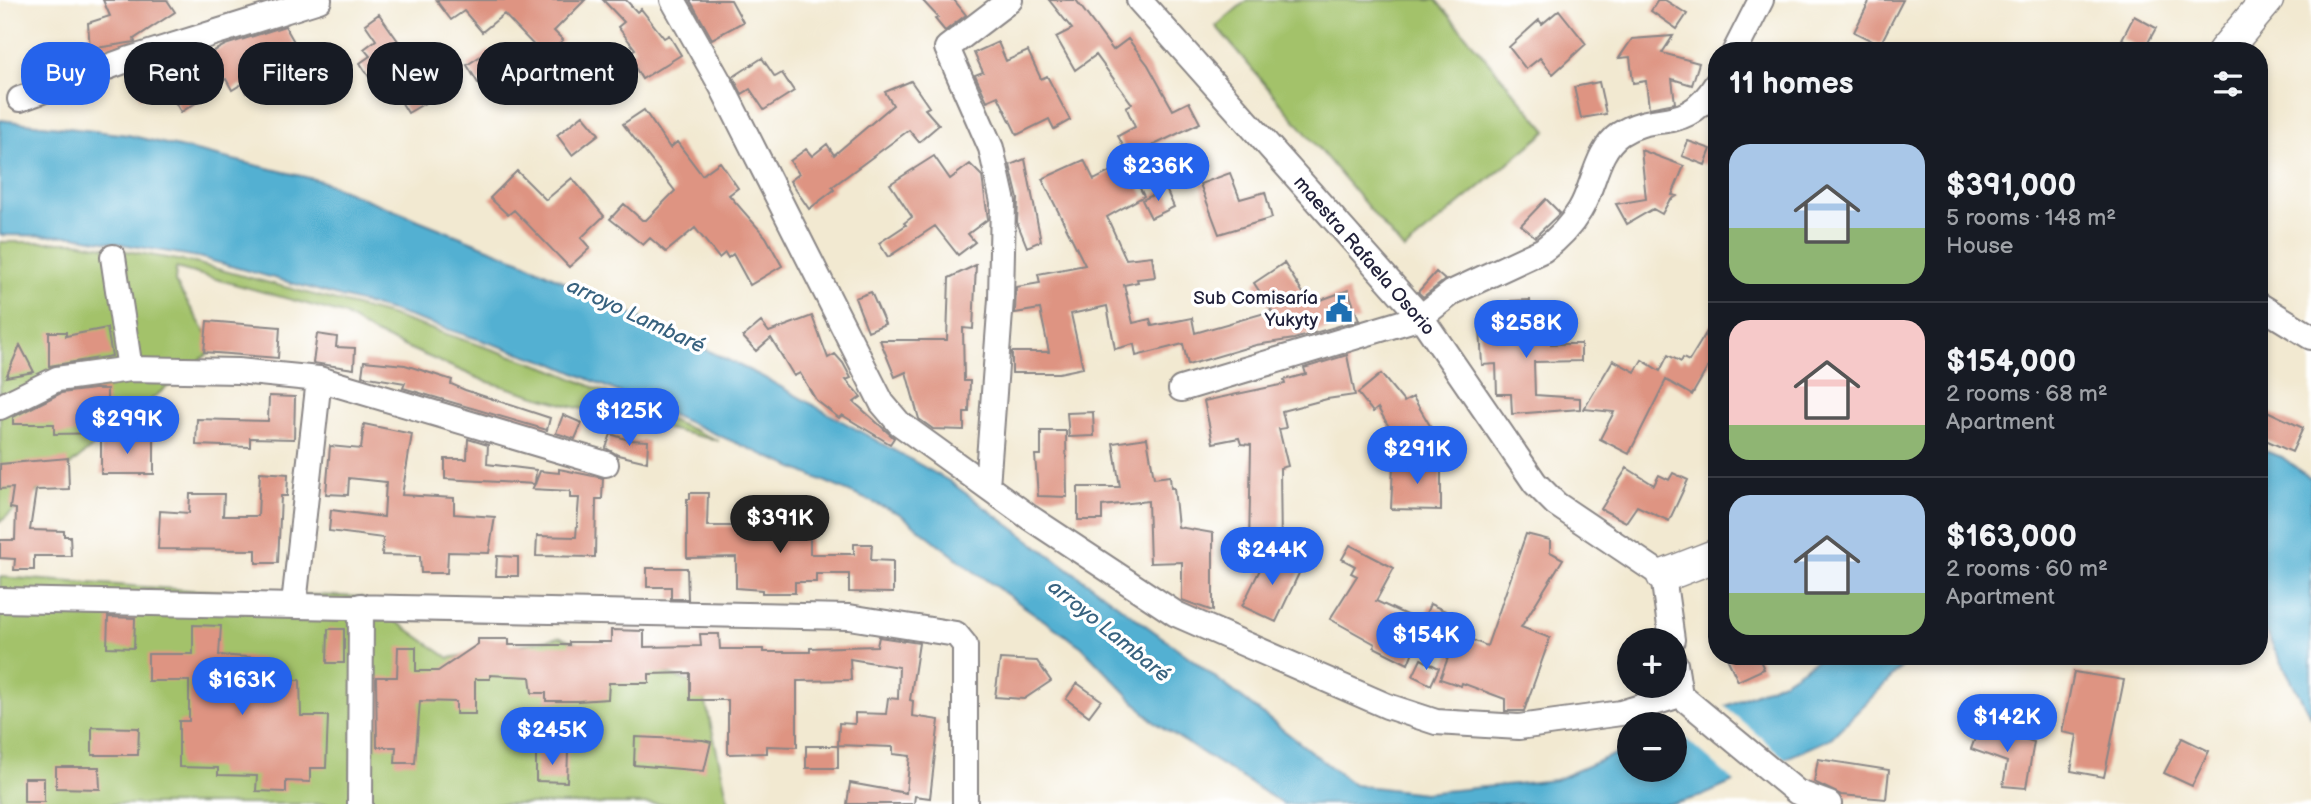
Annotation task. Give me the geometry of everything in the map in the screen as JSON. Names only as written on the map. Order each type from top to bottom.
[{"type":"street","points":[[20,99],[124,61],[319,0]]},
{"type":"street","points":[[673,0],[722,87],[882,403],[899,423],[987,486],[1176,614],[1387,706],[1436,722],[1519,727],[1621,713],[1685,699],[1797,792],[1829,804]]},
{"type":"street","points":[[987,486],[1002,299],[1003,202],[991,148],[947,48],[1010,0]]},
{"type":"street","name":"maestra Rafaela Osorio","points":[[1139,0],[1421,317],[1535,483],[1556,503],[1663,576]]},
{"type":"street","points":[[1740,42],[1761,0]]},
{"type":"street","points":[[2232,42],[2267,0]]},
{"type":"street","points":[[1181,389],[1421,317],[1453,292],[1518,262],[1555,241],[1581,210],[1597,167],[1620,134],[1639,127],[1680,119],[1708,97]]},
{"type":"street","points":[[113,257],[130,369]]},
{"type":"street","points":[[2268,311],[2311,337]]},
{"type":"street","points":[[0,407],[57,379],[130,369],[238,371],[319,379],[606,464]]},
{"type":"street","points":[[294,604],[319,379]]},
{"type":"street","points":[[1670,628],[1663,576],[1708,558]]},
{"type":"street","points":[[0,600],[849,617],[956,634],[965,645],[965,804]]},
{"type":"street","points":[[360,804],[361,606]]},
{"type":"green space","points":[[1247,0],[1436,0],[1547,131],[1404,250],[1216,26]]},
{"type":"green space","points":[[0,242],[76,242],[195,263],[389,315],[551,369],[719,441],[570,406],[485,381],[373,333],[343,314],[176,268],[175,282],[215,348],[0,522]]},
{"type":"green space","points":[[0,577],[190,590],[361,597],[449,658],[560,637],[702,686],[729,804],[0,804]]},
{"type":"water","name":"arroyo Lambaré","points":[[0,120],[128,135],[318,180],[521,261],[761,376],[949,481],[1189,657],[1354,785],[1424,793],[1555,780],[1617,753],[1617,782],[1687,782],[1687,723],[1784,681],[1808,665],[1904,665],[1831,738],[1702,796],[1672,804],[1283,804],[1154,722],[1082,647],[972,570],[900,514],[554,364],[395,312],[198,257],[74,236],[0,235]]},
{"type":"water","points":[[2268,452],[2282,457],[2311,479],[2311,717],[2268,637]]},
{"type":"pier","points":[[1722,704],[1788,761],[1737,784],[1687,740],[1687,719]]},
{"type":"building","points":[[103,0],[167,0],[175,12],[134,39],[135,42],[110,46],[110,42],[89,42],[88,23],[110,16]]},
{"type":"building","points":[[436,0],[585,0],[554,31],[563,40],[561,42],[531,42],[504,14],[482,32],[464,11],[451,20]]},
{"type":"building","points":[[603,0],[626,0],[637,12],[641,9],[664,38],[669,35],[681,55],[642,79],[638,72],[638,42],[630,42],[618,27],[624,22]]},
{"type":"building","points":[[690,0],[731,0],[743,22],[712,39]]},
{"type":"building","points":[[922,0],[954,0],[966,15],[945,31],[935,19],[938,17]]},
{"type":"building","points":[[1049,0],[1076,0],[1113,50],[1128,39],[1148,65],[1173,110],[1189,102],[1200,123],[1129,157],[1118,136],[1135,127],[1126,107],[1132,104],[1096,55],[1075,70],[1056,37],[1072,29]]},
{"type":"building","points":[[1658,0],[1665,0],[1687,14],[1677,29],[1651,11]]},
{"type":"building","points":[[1870,0],[1903,0],[1882,42],[1874,42],[1854,32]]},
{"type":"building","points":[[1559,10],[1586,44],[1553,74],[1540,58],[1526,69],[1509,47],[1539,20],[1542,24]]},
{"type":"building","points":[[379,14],[399,42],[373,42],[376,40],[365,24]]},
{"type":"building","points":[[2134,16],[2156,28],[2148,42],[2128,42],[2122,39]]},
{"type":"building","points":[[285,26],[294,42],[238,42],[238,86],[232,90],[226,79],[224,80],[225,45]]},
{"type":"building","points":[[1673,36],[1662,53],[1699,63],[1692,85],[1672,79],[1675,103],[1649,108],[1646,81],[1633,83],[1630,57],[1619,58],[1632,39]]},
{"type":"building","points":[[998,42],[1006,61],[1028,51],[1041,79],[1047,76],[1070,120],[1054,129],[1049,119],[1017,135],[998,96],[987,101],[975,75],[983,72],[974,53]]},
{"type":"building","points":[[367,58],[367,74],[360,63]]},
{"type":"building","points":[[477,58],[477,81],[467,65]]},
{"type":"building","points":[[762,58],[775,77],[782,73],[794,91],[764,110],[750,89],[742,94],[733,77]]},
{"type":"building","points":[[911,81],[929,107],[925,109],[939,125],[919,142],[909,130],[832,187],[834,190],[809,209],[790,181],[799,174],[790,161],[806,149],[812,156],[827,144],[834,155],[893,105],[885,92]]},
{"type":"building","points":[[1599,82],[1606,114],[1581,118],[1574,87]]},
{"type":"building","points":[[177,105],[192,105],[181,112]]},
{"type":"building","points":[[403,105],[422,105],[408,113]]},
{"type":"building","points":[[644,110],[670,148],[677,142],[702,175],[720,162],[738,188],[729,195],[766,237],[782,266],[750,285],[733,254],[728,258],[725,253],[719,258],[695,228],[666,252],[650,238],[643,245],[610,219],[624,204],[642,220],[646,220],[675,191],[623,124]]},
{"type":"building","points":[[583,115],[599,134],[572,155],[557,135]]},
{"type":"building","points":[[1688,141],[1708,148],[1705,165],[1682,156]]},
{"type":"building","points":[[1641,150],[1684,166],[1672,195],[1677,196],[1669,201],[1662,214],[1653,209],[1627,224],[1616,204],[1646,199]]},
{"type":"building","points":[[934,156],[950,179],[970,164],[982,176],[988,219],[968,234],[975,242],[958,255],[935,226],[888,257],[879,243],[906,225],[904,223],[912,217],[890,184]]},
{"type":"building","points":[[1025,159],[1041,241],[1027,247],[1017,222],[1018,199],[1010,165]]},
{"type":"building","points":[[1084,160],[1094,180],[1127,163],[1144,196],[1107,217],[1126,259],[1152,256],[1155,277],[1137,279],[1138,282],[1124,285],[1133,323],[1150,319],[1152,326],[1192,318],[1195,333],[1272,311],[1254,283],[1284,263],[1310,304],[1348,290],[1359,320],[1188,365],[1183,344],[1136,356],[1134,344],[1115,349],[1107,306],[1071,314],[1083,368],[1059,373],[1012,373],[1012,352],[1049,352],[1040,309],[1015,313],[1016,287],[1040,283],[1038,274],[1085,265],[1042,179]]},
{"type":"building","points":[[517,171],[546,200],[572,178],[604,216],[581,238],[590,248],[569,267],[514,210],[508,215],[490,198]]},
{"type":"building","points":[[1230,173],[1240,199],[1265,192],[1272,218],[1219,234],[1200,184]]},
{"type":"building","points":[[1166,189],[1174,207],[1151,218],[1142,200]]},
{"type":"building","points":[[1546,199],[1560,213],[1535,237],[1521,225]]},
{"type":"building","points":[[976,265],[973,329],[963,328],[964,381],[970,381],[969,412],[964,412],[964,430],[933,429],[919,419],[906,372],[895,377],[880,340],[947,340],[949,278]]},
{"type":"building","points":[[1436,272],[1445,280],[1423,297],[1418,292]]},
{"type":"building","points":[[871,292],[885,324],[868,331],[855,298]]},
{"type":"building","points":[[1530,300],[1531,324],[1551,324],[1551,344],[1581,344],[1581,361],[1534,362],[1535,395],[1580,398],[1580,409],[1512,414],[1511,394],[1497,394],[1496,364],[1482,365],[1480,328],[1511,326],[1511,301]]},
{"type":"building","points":[[812,316],[828,358],[835,354],[843,363],[851,378],[846,380],[861,397],[854,402],[894,438],[890,444],[842,415],[839,418],[816,400],[800,373],[794,376],[771,338],[756,351],[743,337],[761,322],[769,332]]},
{"type":"building","points":[[207,321],[280,327],[278,358],[204,352]]},
{"type":"building","points":[[107,328],[112,356],[49,366],[49,332],[66,332],[66,336]]},
{"type":"building","points":[[1708,330],[1708,367],[1692,395],[1666,380],[1629,454],[1600,439],[1614,412],[1584,409],[1613,360],[1635,372],[1642,360],[1660,371],[1668,355],[1681,362],[1683,358],[1689,361]]},
{"type":"building","points":[[317,334],[337,337],[336,347],[355,348],[354,369],[313,363]]},
{"type":"building","points":[[20,345],[34,372],[6,377]]},
{"type":"building","points":[[1347,355],[1355,395],[1282,411],[1286,428],[1279,429],[1288,466],[1280,468],[1281,546],[1249,546],[1251,445],[1241,444],[1239,438],[1213,443],[1204,401],[1285,384],[1284,380],[1306,374],[1304,368]]},
{"type":"building","points":[[364,361],[405,365],[452,380],[451,384],[465,390],[550,418],[547,430],[403,388],[405,383],[362,376]]},
{"type":"building","points":[[1381,374],[1404,402],[1413,397],[1435,434],[1395,460],[1389,453],[1399,444],[1378,408],[1373,412],[1358,393]]},
{"type":"building","points":[[107,389],[107,433],[54,434],[54,424],[13,424],[13,417],[61,393]]},
{"type":"building","points":[[269,396],[295,397],[294,439],[250,438],[250,447],[196,445],[197,419],[268,421]]},
{"type":"building","points":[[2268,411],[2303,428],[2292,452],[2268,441]]},
{"type":"building","points":[[1093,412],[1094,436],[1069,437],[1067,413]]},
{"type":"building","points":[[563,415],[582,423],[575,439],[556,433]]},
{"type":"building","points":[[364,424],[412,434],[402,495],[454,498],[454,514],[495,517],[489,553],[448,552],[447,573],[421,573],[420,556],[382,555],[383,538],[329,531],[331,510],[384,517],[386,482],[349,478],[348,495],[326,494],[330,446],[361,449]]},
{"type":"building","points":[[1041,431],[1066,431],[1067,497],[1038,496],[1035,455],[1041,455]]},
{"type":"building","points":[[611,434],[628,440],[648,441],[647,462],[618,455],[606,448]]},
{"type":"building","points":[[101,438],[154,438],[154,474],[101,474]]},
{"type":"building","points":[[1147,438],[1154,478],[1170,476],[1178,527],[1213,533],[1213,611],[1182,600],[1182,562],[1150,563],[1148,501],[1102,506],[1102,520],[1078,520],[1078,487],[1120,487],[1113,443]]},
{"type":"building","points":[[468,439],[488,445],[487,464],[536,470],[535,484],[445,479],[445,459],[467,459]]},
{"type":"building","points":[[68,458],[69,489],[36,490],[30,530],[64,531],[64,536],[70,536],[71,556],[34,556],[34,570],[14,570],[15,559],[0,558],[0,540],[15,540],[16,509],[10,508],[13,488],[0,489],[0,464]]},
{"type":"building","points":[[1441,460],[1441,510],[1391,509],[1393,466]]},
{"type":"building","points":[[1627,468],[1654,485],[1659,475],[1669,480],[1673,473],[1688,480],[1669,521],[1637,506],[1626,522],[1601,509]]},
{"type":"building","points":[[559,469],[603,478],[602,499],[596,499],[595,557],[536,556],[537,536],[576,537],[579,498],[570,498],[570,491],[532,489],[540,471],[559,473]]},
{"type":"building","points":[[260,472],[288,474],[287,496],[281,496],[278,563],[256,563],[256,550],[158,549],[160,511],[189,513],[190,494],[224,494],[223,516],[258,516]]},
{"type":"building","points":[[690,493],[708,493],[707,526],[751,526],[751,523],[810,525],[810,554],[854,554],[854,544],[872,544],[871,560],[893,561],[893,593],[849,592],[849,574],[816,574],[816,582],[795,582],[795,593],[762,593],[762,590],[736,588],[736,557],[687,558],[687,499],[690,499]]},
{"type":"building","points":[[1526,534],[1550,540],[1550,552],[1563,559],[1521,627],[1550,638],[1524,711],[1505,711],[1505,699],[1462,683],[1461,686],[1440,679],[1457,634],[1487,646]]},
{"type":"building","points":[[1350,545],[1394,568],[1376,601],[1424,623],[1408,664],[1374,647],[1375,644],[1330,619],[1357,576],[1351,573],[1355,566],[1342,559]]},
{"type":"building","points":[[1269,551],[1302,567],[1276,622],[1242,606]]},
{"type":"building","points":[[497,556],[518,557],[518,576],[496,576]]},
{"type":"building","points":[[647,568],[687,568],[688,599],[671,599],[671,587],[647,587]]},
{"type":"building","points":[[1430,604],[1461,618],[1454,634],[1423,620]]},
{"type":"building","points":[[108,617],[135,618],[134,648],[107,647]]},
{"type":"building","points":[[193,625],[221,626],[219,655],[261,658],[259,680],[300,680],[301,716],[328,716],[326,768],[310,768],[310,782],[286,781],[286,792],[256,791],[257,776],[218,775],[218,768],[179,767],[179,721],[189,721],[189,681],[148,681],[148,654],[193,654]]},
{"type":"building","points":[[328,629],[344,629],[344,663],[327,663]]},
{"type":"building","points":[[611,630],[644,631],[644,647],[701,646],[700,634],[719,634],[720,649],[763,649],[763,652],[810,652],[810,648],[877,646],[879,637],[919,643],[910,700],[913,701],[912,716],[939,720],[930,798],[915,796],[914,804],[847,804],[850,783],[906,793],[910,756],[893,754],[893,747],[838,745],[839,723],[855,724],[855,713],[886,714],[888,698],[898,699],[899,667],[850,659],[851,680],[797,681],[797,747],[767,746],[767,753],[728,754],[728,700],[690,700],[690,673],[649,674],[649,683],[609,683],[608,699],[578,701],[546,701],[546,693],[532,693],[530,677],[490,675],[490,679],[475,679],[475,714],[456,714],[456,702],[420,701],[415,763],[395,763],[396,747],[377,747],[376,677],[397,677],[398,647],[416,647],[416,671],[438,671],[478,644],[478,639],[509,639],[509,645],[569,645],[569,642],[611,642]]},
{"type":"building","points":[[1000,659],[1037,661],[1051,681],[1024,699],[995,697]]},
{"type":"building","points":[[1421,659],[1439,668],[1431,685],[1413,676]]},
{"type":"building","points":[[1730,665],[1762,665],[1764,669],[1738,681]]},
{"type":"building","points":[[2074,672],[2124,680],[2104,777],[2071,771],[2077,735],[2062,732]]},
{"type":"building","points":[[1077,683],[1101,700],[1089,716],[1066,699]]},
{"type":"building","points":[[1980,725],[2034,742],[2026,788],[2003,786],[2007,762],[1971,749]]},
{"type":"building","points":[[92,727],[139,728],[138,755],[92,755]]},
{"type":"building","points":[[635,737],[711,742],[704,771],[634,765]]},
{"type":"building","points":[[2182,738],[2209,751],[2192,786],[2164,773]]},
{"type":"building","points":[[806,746],[838,746],[838,768],[806,768]]},
{"type":"building","points":[[536,752],[568,752],[567,782],[536,781]]},
{"type":"building","points":[[1818,759],[1889,770],[1886,799],[1841,795],[1814,782]]},
{"type":"building","points":[[56,767],[99,767],[100,789],[56,788]]},
{"type":"building","points":[[24,778],[44,778],[44,802],[24,802]]},
{"type":"place","name":"Sub Comisaría Yukyty","points":[[1339,309]]}]
